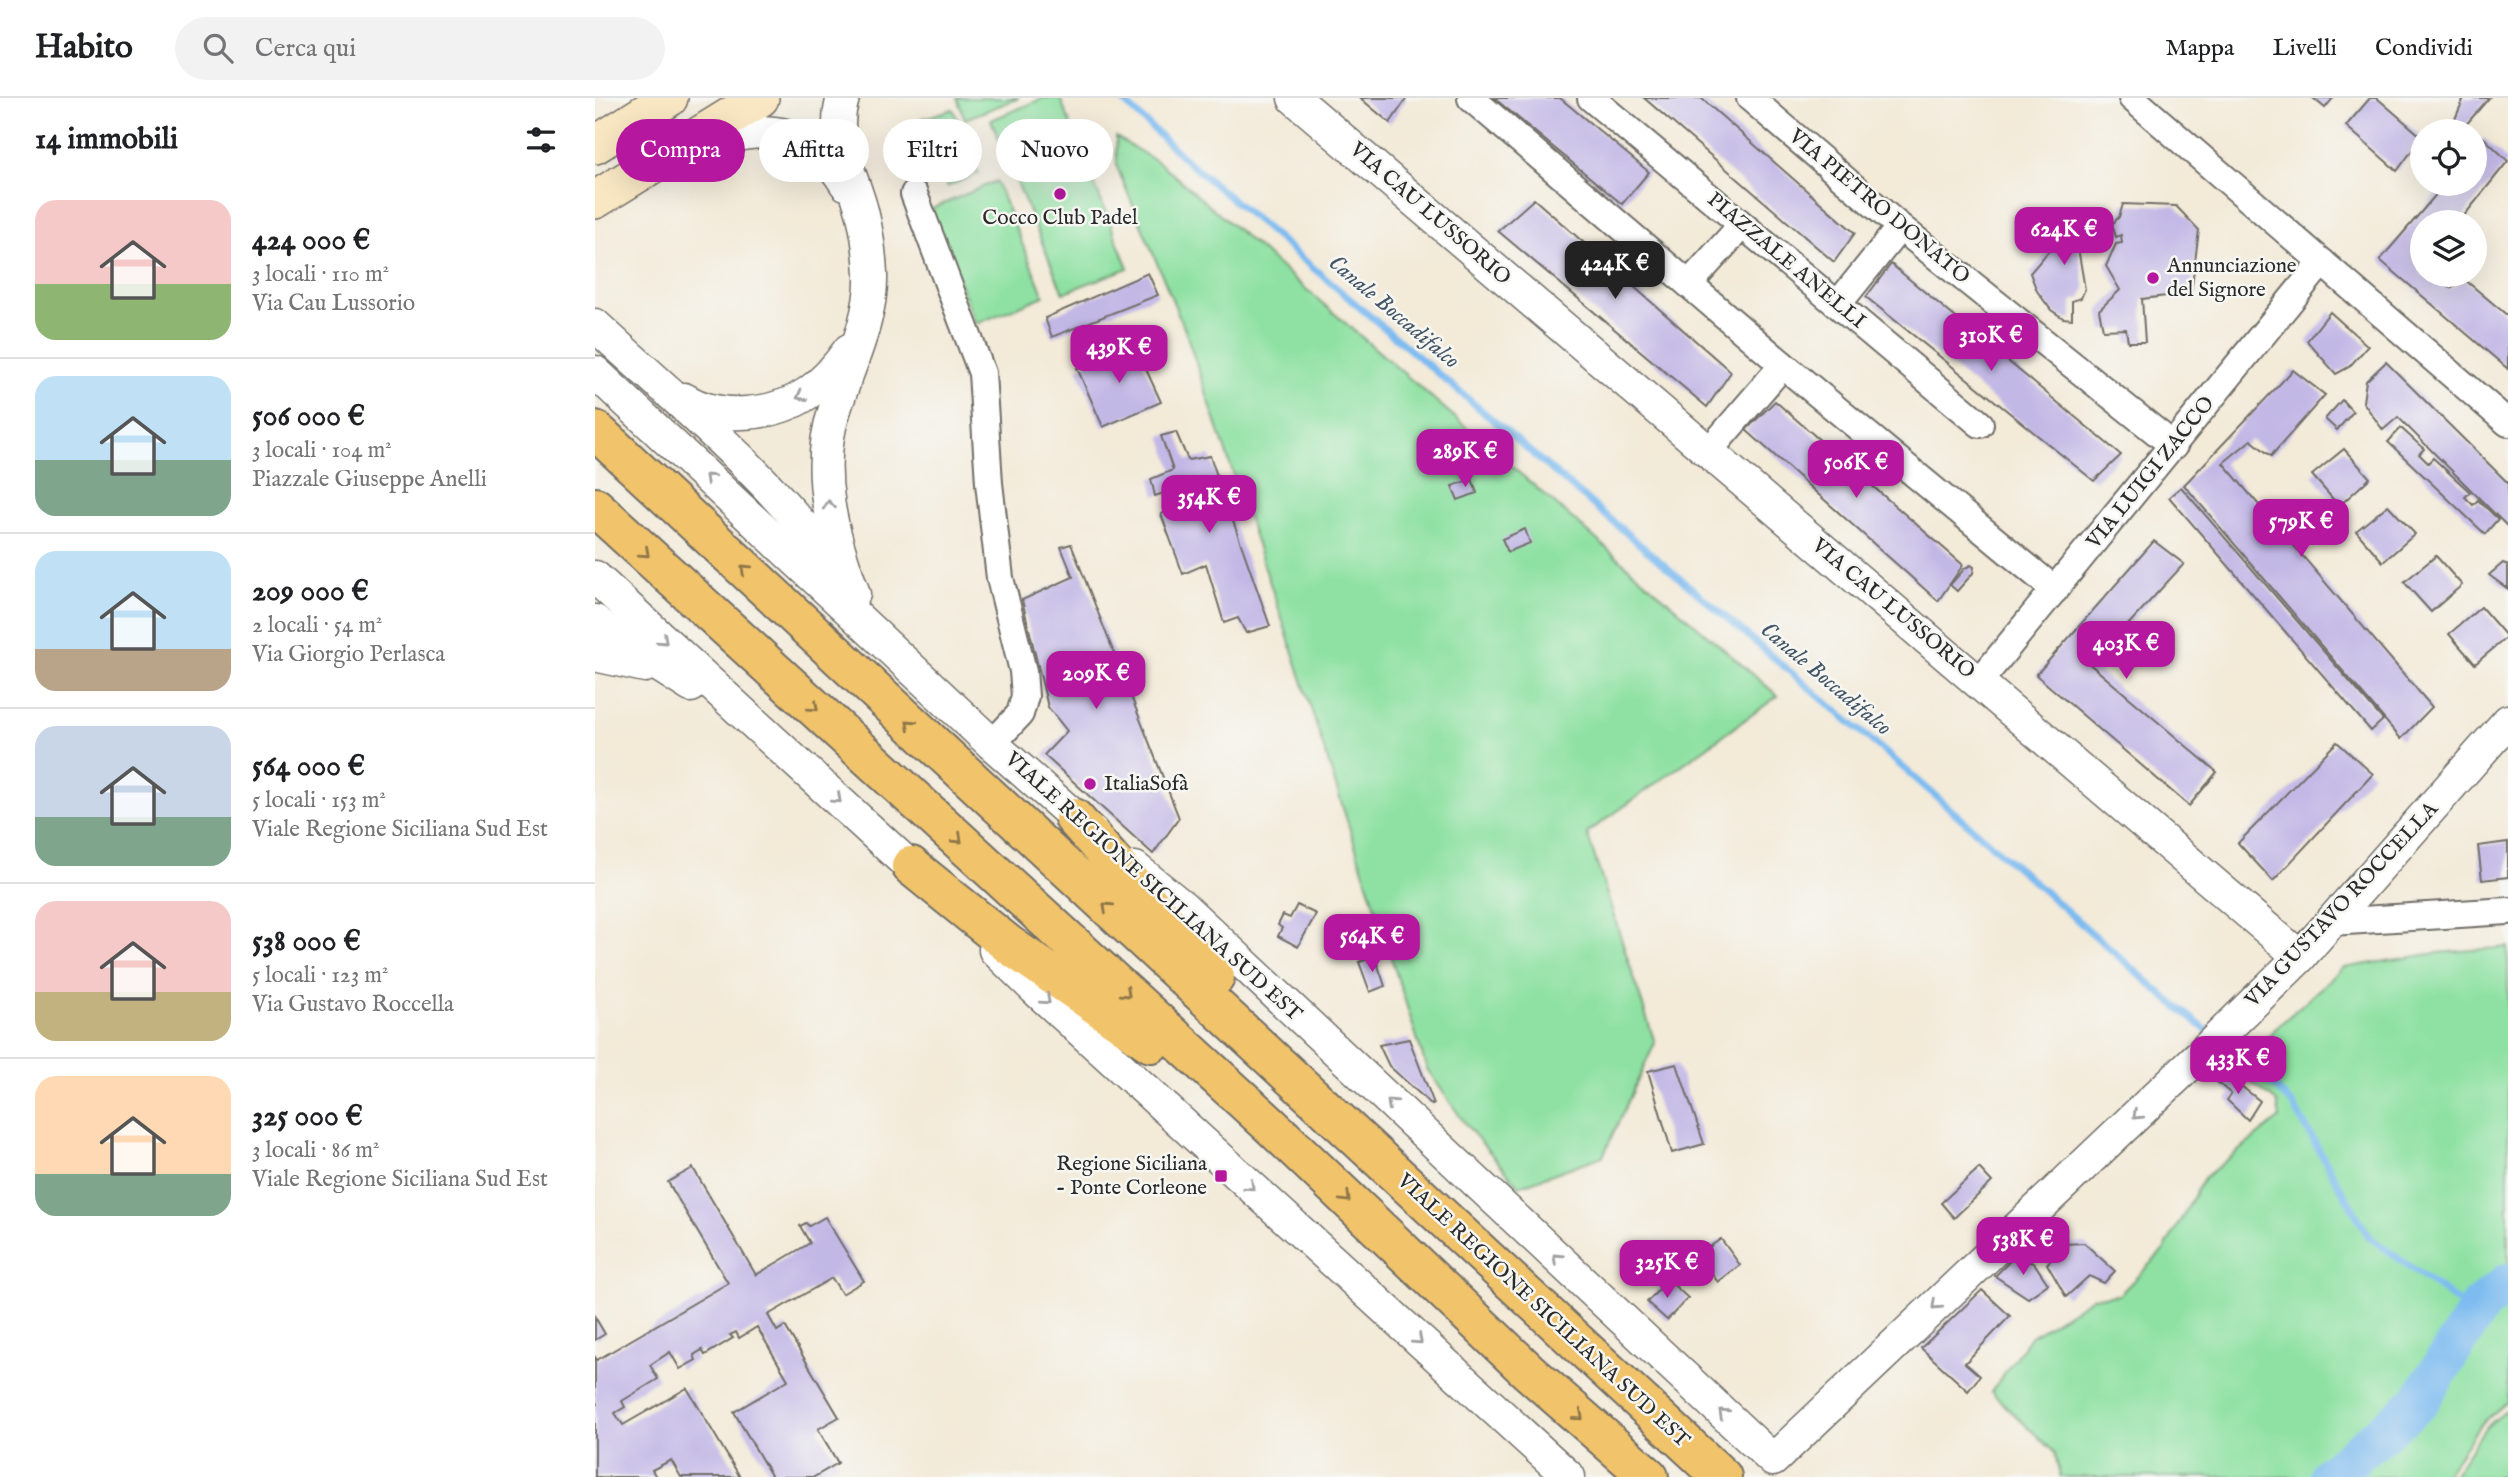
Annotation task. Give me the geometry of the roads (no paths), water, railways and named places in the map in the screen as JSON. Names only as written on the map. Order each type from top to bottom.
[{"type":"main road","points":[[597,143],[669,98]]},
{"type":"main road","points":[[726,119],[760,98]]},
{"type":"main road","points":[[595,200],[625,182]]},
{"type":"main road","name":"VIALE REGIONE SICILIANA SUD EST","points":[[595,430],[1722,1477]]},
{"type":"main road","points":[[595,507],[1269,1124],[1528,1371],[1649,1477]]},
{"type":"main road","points":[[1074,818],[1374,1152]]},
{"type":"main road","points":[[911,866],[1009,944],[1269,1124]]},
{"type":"street","points":[[597,143],[624,114],[632,98]]},
{"type":"street","points":[[843,98],[838,127],[842,153],[861,209],[871,278],[869,305],[833,415],[827,449],[829,512],[854,594]]},
{"type":"street","name":"VIA CAU LUSSORIO","points":[[1294,98],[2300,957]]},
{"type":"street","points":[[1471,98],[1783,365],[2055,590]]},
{"type":"street","name":"PIAZZALE ANELLI","points":[[1591,98],[1980,424]]},
{"type":"street","name":"VIA PIETRO DONATO","points":[[1750,98],[1900,227],[2174,446]]},
{"type":"street","points":[[2132,98],[2508,423]]},
{"type":"street","points":[[745,133],[776,132],[788,134],[807,143],[836,169],[861,209]]},
{"type":"street","points":[[914,194],[982,373],[989,483],[1000,578],[1023,671],[1025,696],[1020,714],[992,744]]},
{"type":"street","points":[[1689,285],[1742,225]]},
{"type":"street","points":[[1838,304],[1900,227]]},
{"type":"street","name":"VIA LUIGI ZACCO","points":[[1979,682],[2322,262]]},
{"type":"street","points":[[595,325],[755,472],[797,516],[902,659]]},
{"type":"street","points":[[656,382],[691,404],[719,412],[750,413],[779,407],[806,395],[829,376],[862,328]]},
{"type":"street","points":[[1708,452],[1783,365]]},
{"type":"street","name":"VIALE REGIONE SICILIANA SUD EST","points":[[595,372],[992,744],[1074,818],[1183,908],[1773,1460]]},
{"type":"street","points":[[595,577],[911,866],[1034,988],[1569,1477]]},
{"type":"street","points":[[595,621],[620,641],[768,737]]},
{"type":"street","points":[[595,654],[671,673]]},
{"type":"street","name":"VIA GUSTAVO ROCCELLA","points":[[1773,1460],[2214,1042],[2300,957],[2508,721]]},
{"type":"street","points":[[2330,922],[2508,911]]},
{"type":"waterway","name":"Canale Boccadifalco","points":[[1120,98],[1188,162],[1891,757],[2211,1034]]},
{"type":"waterway","name":"Canale Boccadifalco","points":[[2223,1043],[2268,1080],[2293,1105],[2369,1237],[2475,1314]]},
{"type":"waterway","points":[[2328,1477],[2418,1403],[2481,1305],[2508,1283]]},
{"type":"place","name":"Cocco Club Padel","points":[[1060,194]]},
{"type":"place","name":"Annunciazione del Signore","points":[[2153,278]]},
{"type":"place","name":"ItaliaSofà","points":[[1090,784]]},
{"type":"place","name":"Regione Siciliana - Ponte Corleone","points":[[1221,1176]]}]
